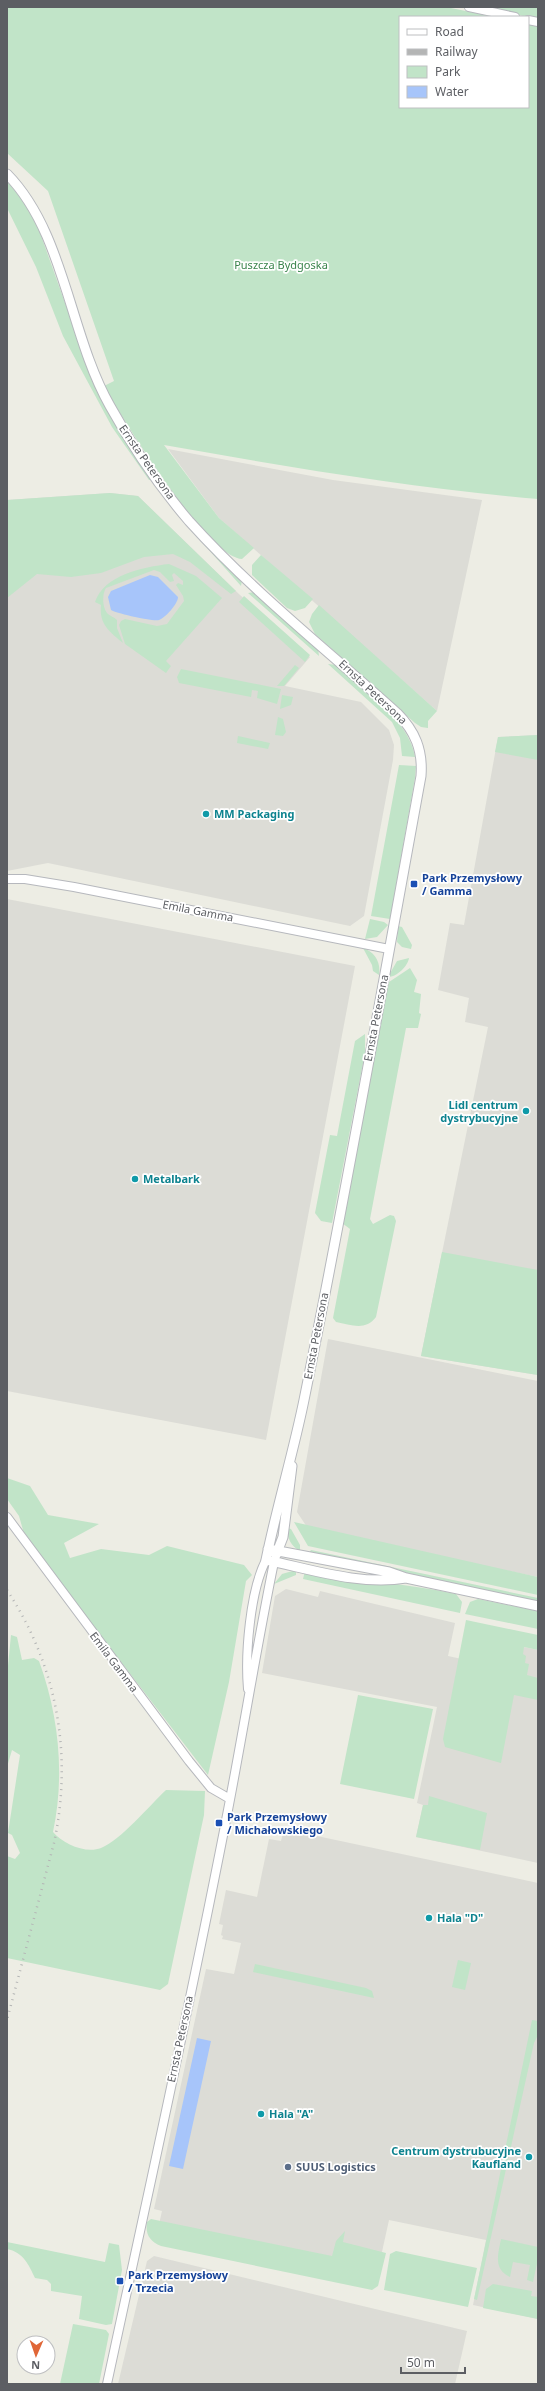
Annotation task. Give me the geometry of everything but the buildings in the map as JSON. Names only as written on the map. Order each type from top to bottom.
[{"type":"street","points":[[469,7],[510,16]]},
{"type":"street","name":"Ernsta Petersona","points":[[7,174],[32,204],[40,220],[87,356],[104,395],[161,485],[188,519],[222,554],[397,713],[416,738],[421,754],[421,776],[389,949],[292,1453],[280,1493],[255,1672],[248,1692],[230,1799],[107,2384]]},
{"type":"street","name":"Emila Gamma","points":[[7,879],[26,879],[74,887],[389,949]]},
{"type":"street","name":"Emila Gamma","points":[[7,1517],[174,1742],[212,1788],[230,1799]]},
{"type":"street","points":[[273,1550],[389,1572],[406,1578],[538,1606]]},
{"type":"street","points":[[270,1561],[336,1574],[388,1581],[406,1578]]},
{"type":"street","name":"Ernsta Petersona","points":[[248,1692],[247,1672],[251,1624],[260,1574],[270,1561]]},
{"type":"shaded area","points":[[168,449],[333,480],[482,500],[437,711],[219,518]]},
{"type":"shaded area","points":[[110,493],[138,496],[240,595],[310,657],[285,686],[361,702],[389,730],[394,745],[393,760],[364,916],[350,926],[48,863],[7,871],[7,500]]},
{"type":"shaded area","points":[[538,735],[538,1375],[421,1356],[488,1027],[465,1022],[469,998],[438,990],[450,923],[464,925],[498,737]]},
{"type":"shaded area","points":[[7,899],[355,966],[266,1440],[7,1391]]},
{"type":"shaded area","points":[[328,1339],[538,1381],[538,1577],[309,1530],[297,1512]]},
{"type":"shaded area","points":[[286,1589],[318,1597],[320,1591],[455,1623],[448,1656],[471,1661],[476,1637],[538,1650],[538,1863],[416,1837],[423,1805],[417,1803],[437,1707],[262,1673],[275,1596]]},
{"type":"shaded area","points":[[284,1829],[538,1883],[538,2319],[473,2305],[486,2240],[389,2220],[376,2279],[158,2229],[162,2211],[154,2209],[206,1969],[234,1974],[241,1943],[222,1939],[223,1936],[221,1935],[223,1925],[219,1924],[226,1890],[257,1897],[269,1839],[281,1841]]},
{"type":"shaded area","points":[[154,2256],[467,2331],[455,2384],[118,2384],[147,2261]]},
{"type":"green space","name":"Puszcza Bydgoska","points":[[7,7],[446,7],[490,16],[399,16],[399,108],[529,108],[529,24],[538,27],[538,499],[397,483],[164,445],[219,518],[254,548],[242,559],[227,553],[209,536],[188,512],[167,484],[128,426],[104,386],[114,381],[48,191],[7,153]]},
{"type":"green space","points":[[478,7],[538,7],[538,19]]},
{"type":"green space","points":[[7,181],[23,201],[38,227],[96,390],[119,431],[152,480],[149,480],[112,427],[63,336],[36,267],[7,208]]},
{"type":"green space","points":[[110,493],[138,496],[236,591],[231,594],[190,562],[173,554],[144,557],[101,573],[71,577],[37,574],[7,598],[7,500]]},
{"type":"green space","points":[[184,522],[242,580],[241,586]]},
{"type":"green space","points":[[261,555],[313,599],[305,608],[295,611],[287,608],[252,575],[252,565]]},
{"type":"green space","points":[[169,564],[196,576],[222,598],[166,661],[171,666],[166,673],[125,644],[119,625],[121,621],[125,619],[157,626],[167,624],[184,601],[183,596],[176,585],[178,583],[183,585],[183,581],[174,573],[172,575],[174,581],[170,582],[160,572],[154,570],[106,588],[103,597],[104,605],[108,614],[117,620],[117,628],[123,643],[106,627],[103,622],[101,605],[95,602],[107,585],[116,579],[137,570]]},
{"type":"green space","points":[[255,592],[318,648],[319,656],[248,593]]},
{"type":"green space","points":[[244,596],[310,655],[305,662],[239,602]]},
{"type":"green space","points":[[319,605],[437,711],[428,721],[428,728],[421,727],[415,723],[315,634],[309,622],[312,614]]},
{"type":"green space","points":[[328,664],[337,665],[384,706],[404,731],[411,744],[415,757],[402,756],[400,738],[392,722]]},
{"type":"green space","points":[[295,665],[299,668],[284,686],[277,686]]},
{"type":"green space","points":[[181,669],[281,689],[277,704],[257,698],[258,691],[252,690],[251,697],[179,683],[177,677]]},
{"type":"green space","points":[[282,695],[293,697],[291,705],[280,709]]},
{"type":"green space","points":[[278,717],[283,719],[286,732],[283,736],[275,735]]},
{"type":"green space","points":[[538,735],[538,760],[495,752],[498,737]]},
{"type":"green space","points":[[238,736],[270,743],[268,749],[237,743]]},
{"type":"green space","points":[[399,765],[416,766],[390,919],[371,916]]},
{"type":"green space","points":[[370,919],[384,922],[388,925],[377,937],[365,939]]},
{"type":"green space","points":[[398,926],[402,927],[412,945],[411,949],[402,947],[397,942]]},
{"type":"green space","points":[[363,948],[371,952],[376,958],[379,966],[379,975],[373,971],[372,965]]},
{"type":"green space","points":[[409,958],[407,964],[402,970],[391,977],[388,977],[397,961]]},
{"type":"green space","points":[[410,968],[417,980],[414,992],[421,994],[419,1013],[421,1014],[418,1028],[406,1028],[370,1219],[373,1224],[390,1215],[394,1216],[396,1221],[376,1317],[368,1324],[358,1326],[336,1322],[333,1318],[350,1229],[342,1223],[389,982]]},
{"type":"green space","points":[[365,1034],[365,1053],[332,1223],[321,1221],[315,1213],[330,1135],[337,1136],[355,1041]]},
{"type":"green space","points":[[442,1252],[538,1270],[538,1375],[421,1356]]},
{"type":"green space","points":[[7,1478],[30,1486],[48,1515],[99,1524],[64,1543],[70,1558],[101,1549],[149,1555],[167,1546],[244,1565],[252,1575],[246,1581],[229,1682],[208,1775],[25,1537],[19,1516],[7,1499]]},
{"type":"green space","points":[[294,1522],[538,1577],[538,1595],[308,1546]]},
{"type":"green space","points":[[287,1528],[291,1529],[300,1545],[300,1551],[294,1547],[290,1541]]},
{"type":"green space","points":[[311,1550],[538,1598],[538,1602],[309,1553]]},
{"type":"green space","points":[[296,1570],[296,1575],[274,1584],[282,1574]]},
{"type":"green space","points":[[305,1571],[456,1594],[462,1602],[460,1613],[303,1579]]},
{"type":"green space","points":[[478,1599],[538,1611],[538,1629],[465,1614],[470,1602]]},
{"type":"green space","points":[[466,1620],[538,1635],[538,1650],[524,1647],[523,1654],[526,1656],[525,1663],[529,1664],[527,1675],[538,1678],[538,1700],[514,1695],[501,1763],[445,1747],[443,1739]]},
{"type":"green space","points":[[11,1635],[17,1637],[22,1660],[34,1658],[39,1661],[51,1703],[58,1746],[59,1767],[57,1811],[53,1832],[57,1836],[75,1847],[95,1850],[109,1844],[126,1831],[166,1790],[205,1791],[204,1815],[168,1984],[160,1990],[7,1958],[7,1856],[15,1859],[20,1853],[12,1835],[8,1833],[20,1755],[12,1750],[7,1767],[7,1676]]},
{"type":"green space","points":[[358,1695],[433,1709],[414,1799],[340,1784]]},
{"type":"green space","points":[[429,1796],[487,1813],[480,1850],[416,1837],[423,1805],[428,1805]]},
{"type":"green space","points":[[458,1960],[471,1963],[465,1990],[452,1987]]},
{"type":"green space","points":[[255,1964],[366,1988],[372,1991],[374,1998],[253,1972]]},
{"type":"green space","points":[[532,2020],[538,2021],[538,2035],[534,2043],[477,2300],[474,2299]]},
{"type":"green space","points":[[151,2219],[332,2256],[336,2241],[345,2231],[343,2242],[386,2253],[378,2286],[372,2290],[161,2246],[149,2237],[147,2222]]},
{"type":"green space","points":[[501,2239],[538,2247],[538,2259],[533,2282],[527,2280],[530,2265],[513,2262],[510,2277],[501,2270],[498,2256]]},
{"type":"green space","points":[[7,2242],[105,2262],[109,2243],[119,2245],[122,2270],[112,2324],[106,2325],[79,2319],[82,2296],[51,2291],[51,2284],[47,2280],[35,2278],[25,2260],[17,2253],[7,2249]]},
{"type":"green space","points":[[396,2251],[477,2268],[468,2307],[384,2290],[390,2254]]},
{"type":"green space","points":[[493,2284],[532,2291],[531,2296],[538,2297],[538,2319],[483,2308],[486,2289]]},
{"type":"green space","points":[[73,2324],[106,2330],[109,2334],[99,2384],[60,2384]]},
{"type":"water","points":[[150,575],[158,577],[178,597],[174,607],[164,617],[159,620],[150,620],[111,610],[108,597],[111,591]]},
{"type":"water","points":[[197,2038],[211,2041],[183,2169],[169,2166]]},
{"type":"railway","points":[[7,1590],[24,1619],[38,1649],[49,1680],[61,1744],[62,1777],[54,1843],[7,2020]]},
{"type":"place","name":"MM Packaging","points":[[206,814]]},
{"type":"place","name":"Park Przemysłowy / Gamma","points":[[414,884]]},
{"type":"place","name":"Lidl centrum dystrybucyjne","points":[[526,1111]]},
{"type":"place","name":"Metalbark","points":[[135,1179]]},
{"type":"place","name":"Park Przemysłowy / Michałowskiego","points":[[219,1823]]},
{"type":"place","name":"Hala \"D\"","points":[[429,1918]]},
{"type":"place","name":"Hala \"A\"","points":[[261,2114]]},
{"type":"place","name":"Centrum dystrubucyjne Kaufland","points":[[529,2157]]},
{"type":"place","name":"SUUS Logistics","points":[[288,2167]]},
{"type":"place","name":"Park Przemysłowy / Trzecia","points":[[120,2281]]}]
